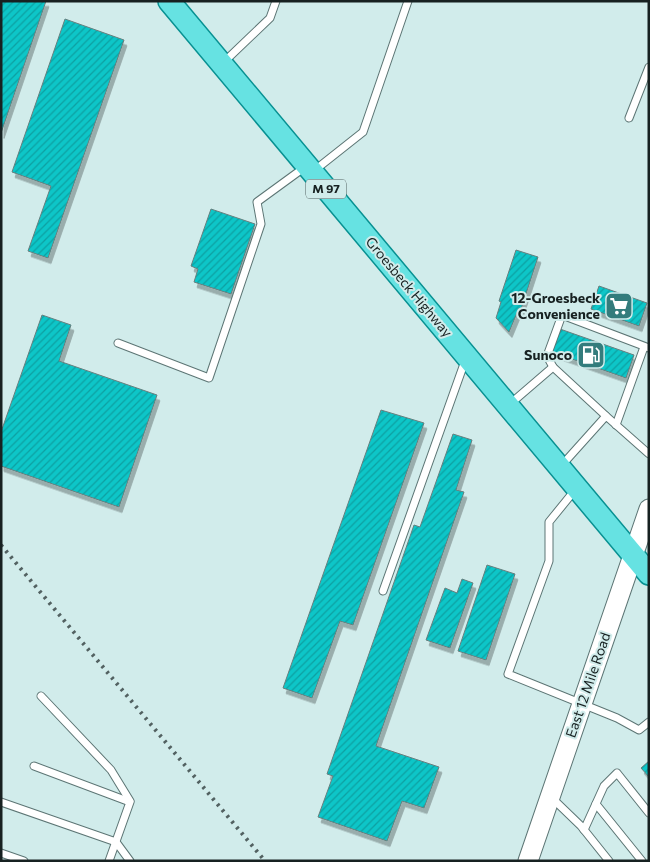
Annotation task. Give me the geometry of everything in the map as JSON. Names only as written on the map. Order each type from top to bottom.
[{"type":"main road","name":"Groesbeck Highway","points":[[172,2],[649,574]]},
{"type":"main road","name":"East 12 Mile Road","points":[[528,861],[649,509]]},
{"type":"lane","points":[[222,64],[270,18],[276,1]]},
{"type":"lane","points":[[118,343],[209,378],[261,224],[258,202],[363,132],[408,1]]},
{"type":"lane","points":[[630,118],[649,67]]},
{"type":"lane","points":[[616,425],[646,348],[562,316],[547,356],[553,367],[606,416],[616,425],[649,454]]},
{"type":"lane","points":[[383,592],[467,356]]},
{"type":"lane","points":[[508,406],[553,367]]},
{"type":"lane","points":[[560,468],[606,416]]},
{"type":"lane","points":[[577,488],[549,522],[549,561],[508,674],[582,703],[639,730],[649,722]]},
{"type":"lane","points":[[41,696],[111,770],[130,802],[110,861]]},
{"type":"lane","points":[[34,766],[130,802]]},
{"type":"lane","points":[[584,830],[604,786],[616,773],[649,813]]},
{"type":"lane","points":[[550,796],[584,830],[609,861]]},
{"type":"lane","points":[[1,802],[116,842],[130,861]]},
{"type":"lane","points":[[596,804],[642,861]]},
{"type":"lane","points":[[1,852],[24,861]]},
{"type":"building","points":[[1,1],[46,1],[1,133]]},
{"type":"building","points":[[65,19],[124,40],[48,258],[28,251],[51,186],[12,172]]},
{"type":"building","points":[[211,209],[255,224],[231,294],[194,282],[198,269],[191,266]]},
{"type":"building","points":[[516,250],[538,257],[521,309],[519,308],[509,332],[496,318],[501,302],[499,301]]},
{"type":"building","points":[[599,286],[647,303],[639,326],[591,309]]},
{"type":"building","points":[[42,315],[71,325],[59,361],[157,395],[119,507],[1,466],[1,432]]},
{"type":"building","points":[[560,329],[634,355],[626,378],[552,352]]},
{"type":"building","points":[[381,410],[424,423],[353,625],[340,621],[312,698],[283,688]]},
{"type":"building","points":[[453,434],[472,440],[456,490],[464,492],[376,746],[439,767],[424,808],[402,801],[387,841],[318,817],[333,776],[327,774],[414,525],[420,527]]},
{"type":"building","points":[[487,565],[515,574],[486,660],[458,651]]},
{"type":"building","points":[[462,579],[473,583],[450,648],[426,640],[445,588],[457,593]]},
{"type":"building","points":[[649,761],[649,777],[641,768]]},
{"type":"railway","points":[[1,545],[265,861]]},
{"type":"place","name":"12-Groesbeck Convenience","points":[[619,306]]},
{"type":"place","name":"Sunoco","points":[[591,355]]}]
